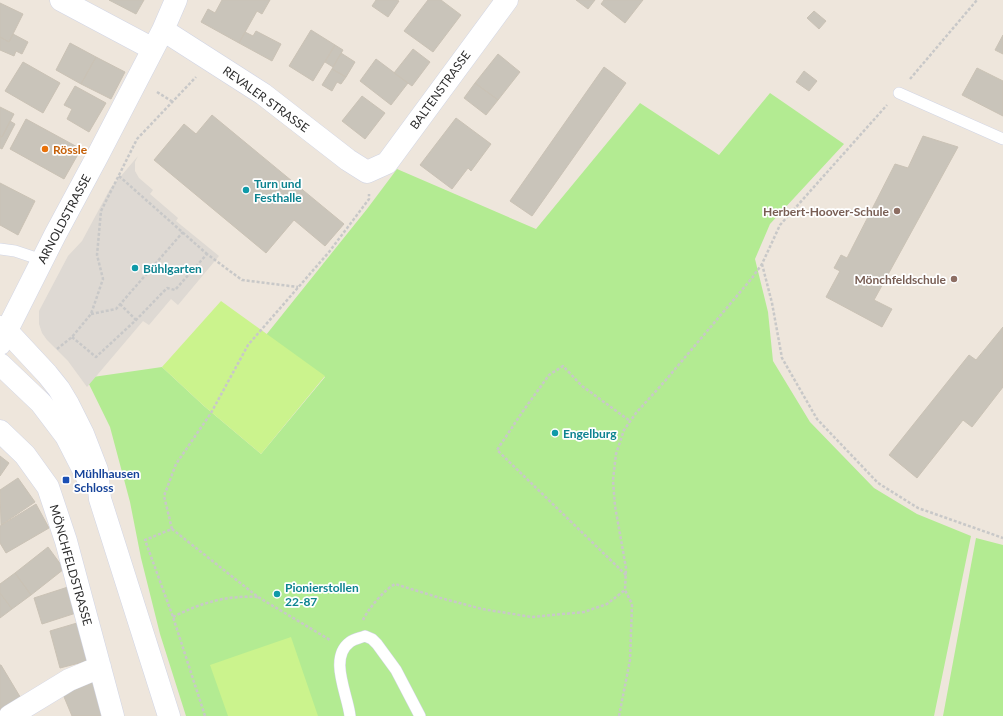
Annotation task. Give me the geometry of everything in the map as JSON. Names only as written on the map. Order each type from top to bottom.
[{"type":"street","points":[[61,0],[153,49]]},
{"type":"street","name":"ARNOLDSTRASSE","points":[[2,334],[98,155],[163,30],[176,0]]},
{"type":"street","name":"BALTENSTRASSE","points":[[367,172],[387,163],[507,0]]},
{"type":"street","name":"REVALER STRASSE","points":[[163,30],[263,94],[348,160],[367,172]]},
{"type":"street","points":[[2,334],[47,374],[68,404],[83,434],[97,470],[100,499],[169,716]]},
{"type":"street","points":[[0,364],[41,403],[66,436],[83,471],[100,499]]},
{"type":"street","name":"MÖNCHFELDSTRASSE","points":[[0,431],[25,455],[48,487],[66,541],[113,716]]},
{"type":"street","points":[[10,716],[69,680],[100,667]]},
{"type":"lane","points":[[898,93],[1003,139]]},
{"type":"lane","points":[[0,249],[15,251],[42,260]]},
{"type":"lane","points":[[350,716],[339,667],[339,658],[349,642],[364,636],[372,639],[377,644],[396,670],[420,716]]},
{"type":"path","points":[[619,716],[630,653],[632,604],[625,590],[626,568],[615,506],[613,480],[616,454],[624,430],[630,421],[752,278],[762,264],[780,225],[898,93],[977,0]]},
{"type":"path","points":[[57,349],[72,337],[91,314],[103,279],[96,255],[101,212],[137,139],[211,61]]},
{"type":"path","points":[[344,649],[258,597],[172,529],[164,496],[176,464],[211,413],[248,345],[329,252],[369,199],[367,172]]},
{"type":"path","points":[[119,176],[207,254],[242,280],[298,287]]},
{"type":"path","points":[[91,314],[116,309],[183,232]]},
{"type":"path","points":[[72,337],[96,357],[136,320],[167,288],[175,290],[207,254]]},
{"type":"path","points":[[762,264],[772,303],[782,358],[817,419],[878,482],[918,508],[1003,538]]},
{"type":"path","points":[[120,304],[136,320]]},
{"type":"path","points":[[626,575],[497,450],[549,375],[563,366],[582,386],[630,421]]},
{"type":"path","points":[[172,529],[145,540],[173,617],[205,716]]},
{"type":"path","points":[[366,614],[390,587],[395,584],[482,609],[532,616],[584,612],[607,604],[625,590]]},
{"type":"path","points":[[173,617],[206,603],[230,597],[258,597]]},
{"type":"green space","points":[[770,93],[844,144],[770,224],[755,259],[768,312],[773,361],[810,422],[874,488],[917,514],[971,536],[934,716],[186,716],[160,634],[141,558],[130,502],[110,427],[86,378],[162,367],[204,406],[261,454],[325,377],[266,335],[367,209],[397,169],[536,229],[640,103],[719,155]]},
{"type":"green space","points":[[221,301],[325,376],[261,454],[204,406],[162,367]]},
{"type":"green space","points":[[976,538],[1003,545],[1003,716],[943,716]]},
{"type":"green space","points":[[291,637],[318,716],[228,716],[210,665]]},
{"type":"shaded area","name":"Bühlgarten","points":[[138,156],[135,162],[135,171],[139,178],[153,190],[150,194],[178,218],[176,221],[219,256],[178,305],[171,299],[149,325],[143,321],[87,387],[68,361],[42,333],[39,324],[39,311],[68,256],[82,241],[110,189]]},
{"type":"building","points":[[109,0],[144,0],[136,14]]},
{"type":"building","points":[[222,0],[270,0],[262,14],[257,11],[239,43],[201,22],[208,9],[215,13]]},
{"type":"building","points":[[376,0],[399,1],[388,17],[372,6]]},
{"type":"building","points":[[428,0],[441,0],[461,15],[433,52],[404,31]]},
{"type":"building","points":[[576,0],[595,0],[588,9]]},
{"type":"building","points":[[604,0],[643,0],[625,23],[601,4]]},
{"type":"building","points":[[0,3],[23,14],[9,42],[0,37]]},
{"type":"building","points":[[814,11],[826,21],[819,29],[807,18]]},
{"type":"building","points":[[311,30],[335,45],[313,81],[289,66]]},
{"type":"building","points":[[256,31],[281,44],[272,61],[239,43],[245,32],[253,36]]},
{"type":"building","points":[[13,34],[28,42],[22,54],[16,51],[14,56],[0,50],[0,37],[9,42]]},
{"type":"building","points":[[1003,35],[1003,54],[995,50]]},
{"type":"building","points":[[70,43],[96,57],[81,84],[56,70]]},
{"type":"building","points":[[335,45],[343,50],[333,67],[325,62]]},
{"type":"building","points":[[413,49],[430,62],[412,86],[394,73]]},
{"type":"building","points":[[341,53],[355,62],[346,77],[332,69]]},
{"type":"building","points":[[498,54],[520,72],[498,100],[475,83]]},
{"type":"building","points":[[96,57],[125,72],[111,99],[81,84]]},
{"type":"building","points":[[376,59],[408,83],[391,105],[360,81]]},
{"type":"building","points":[[23,62],[60,83],[43,113],[5,91]]},
{"type":"building","points":[[604,67],[626,83],[532,216],[510,201]]},
{"type":"building","points":[[977,68],[1003,81],[1003,116],[962,95]]},
{"type":"building","points":[[332,69],[346,77],[341,84],[337,82],[332,91],[322,85]]},
{"type":"building","points":[[804,71],[817,81],[809,91],[796,82]]},
{"type":"building","points":[[475,83],[498,100],[486,115],[464,98]]},
{"type":"building","points":[[75,86],[106,103],[89,132],[67,119],[72,109],[64,105]]},
{"type":"building","points":[[362,96],[385,113],[365,139],[342,121]]},
{"type":"building","points":[[0,107],[14,114],[2,137],[0,136]]},
{"type":"building","name":"Turn und Festhalle","points":[[212,115],[344,224],[325,246],[294,220],[266,253],[154,160],[184,124],[196,134]]},
{"type":"building","points":[[456,118],[491,144],[471,171],[468,168],[452,189],[420,165]]},
{"type":"building","name":"Rössle","points":[[26,119],[81,149],[64,179],[10,149]]},
{"type":"building","points":[[10,121],[15,124],[2,149],[0,148],[0,136],[2,137]]},
{"type":"building","name":"Herbert-Hoover-Schule","points":[[923,136],[958,147],[874,300],[892,309],[882,327],[826,297],[840,271],[834,268],[841,255],[847,258],[895,164],[908,168]]},
{"type":"building","points":[[0,183],[35,201],[18,235],[0,225]]},
{"type":"building","points":[[1003,327],[1003,387],[972,427],[963,420],[917,478],[889,455],[969,355],[976,360]]},
{"type":"building","points":[[0,456],[9,463],[0,476]]},
{"type":"building","points":[[18,478],[35,502],[1,525],[0,490]]},
{"type":"building","points":[[36,504],[49,528],[6,553],[0,543],[0,526]]},
{"type":"building","points":[[48,547],[64,569],[31,595],[15,573]]},
{"type":"building","points":[[15,573],[31,595],[12,609],[0,593],[0,584]]},
{"type":"building","points":[[68,587],[76,613],[42,624],[34,598]]},
{"type":"building","points":[[0,593],[12,609],[0,618]]},
{"type":"building","points":[[77,623],[87,661],[60,668],[50,631]]},
{"type":"building","points":[[0,665],[22,700],[0,713]]},
{"type":"building","points":[[93,679],[107,716],[72,716],[62,692]]},
{"type":"place","name":"Rössle","points":[[45,149]]},
{"type":"place","name":"Turn und Festhalle","points":[[246,190]]},
{"type":"place","name":"Herbert-Hoover-Schule","points":[[897,211]]},
{"type":"place","name":"Bühlgarten","points":[[135,268]]},
{"type":"place","name":"Mönchfeldschule","points":[[954,279]]},
{"type":"place","name":"Engelburg","points":[[555,433]]},
{"type":"place","name":"Mühlhausen Schloss","points":[[66,480]]},
{"type":"place","name":"Pionierstollen 22-87","points":[[277,594]]}]
